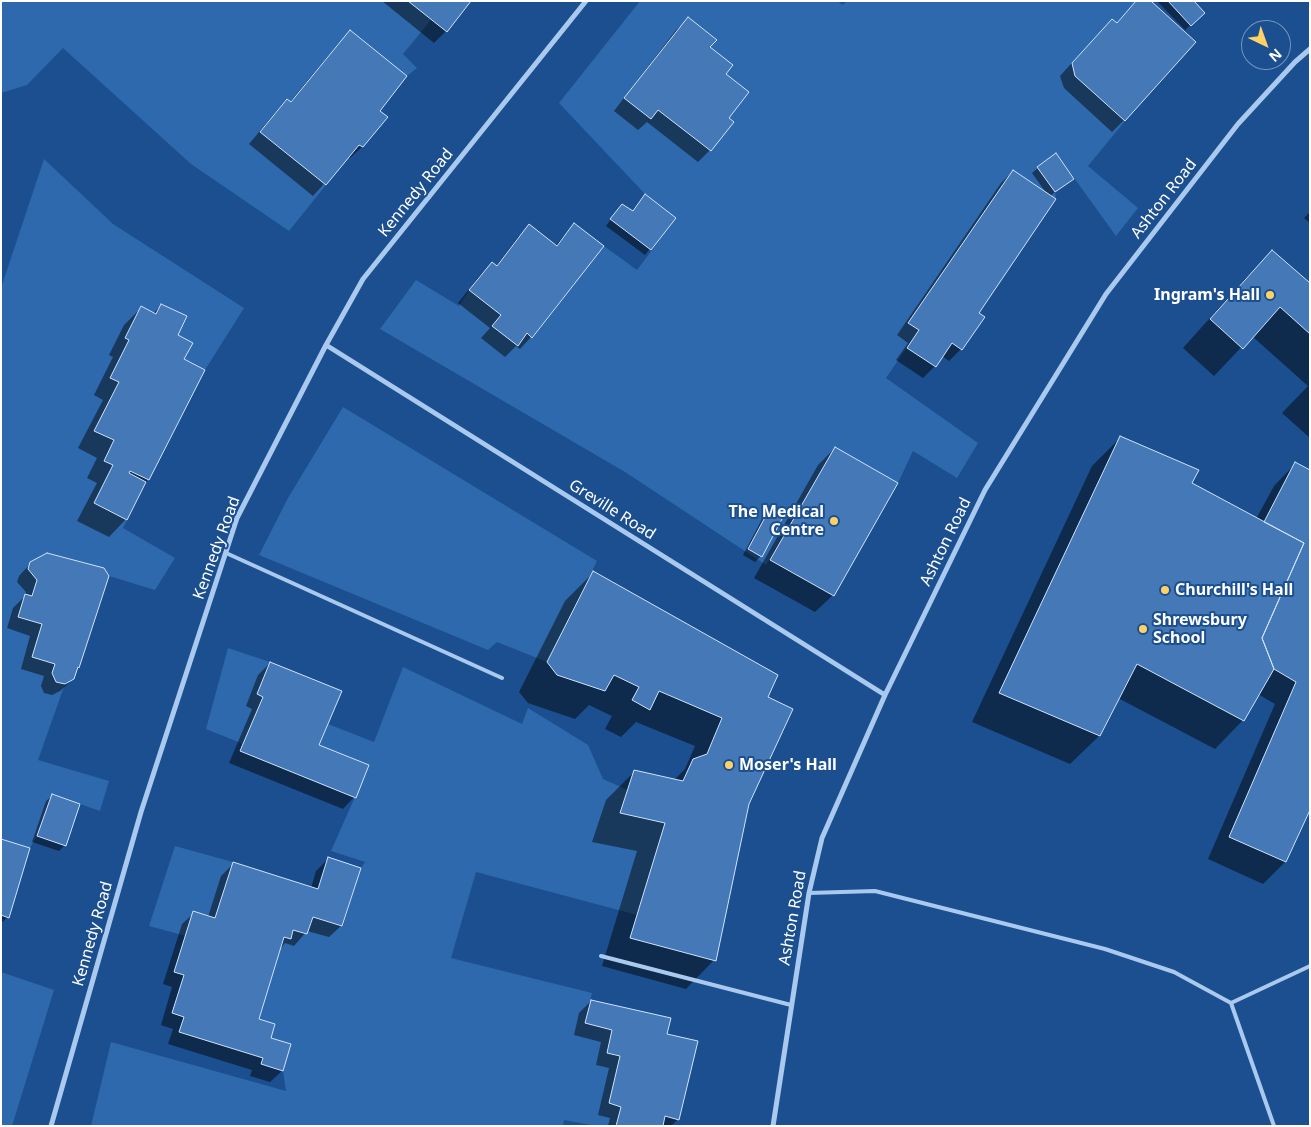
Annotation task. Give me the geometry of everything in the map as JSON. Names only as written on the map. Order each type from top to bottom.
[{"type":"street","name":"Kennedy Road","points":[[51,1126],[141,812],[237,518],[326,345],[363,279],[586,1]]},
{"type":"street","name":"Ashton Road","points":[[773,1126],[809,893],[822,838],[885,695],[985,490],[1106,294],[1238,124],[1295,62],[1310,49]]},
{"type":"street","name":"Greville Road","points":[[326,345],[885,695]]},
{"type":"lane","points":[[226,553],[502,678]]},
{"type":"lane","points":[[809,893],[875,891],[1105,949],[1174,972],[1231,1003],[1274,1126]]},
{"type":"lane","points":[[601,956],[792,1006]]},
{"type":"lane","points":[[1231,1003],[1310,966]]},
{"type":"shaded area","points":[[1,1],[408,1],[431,20],[403,54],[417,68],[407,76],[350,30],[291,102],[286,99],[260,131],[326,185],[289,231],[191,164],[63,48],[27,85],[1,93]]},
{"type":"shaded area","points":[[640,1],[837,1],[843,5],[847,1],[1136,1],[1117,23],[1112,19],[1072,64],[1075,76],[1125,121],[1088,166],[1138,208],[1116,236],[1056,153],[1037,167],[1055,192],[1056,199],[1013,170],[908,323],[919,330],[886,378],[978,443],[957,478],[913,451],[898,483],[835,447],[766,565],[625,472],[380,329],[416,280],[459,306],[469,290],[501,315],[492,326],[518,345],[527,333],[533,338],[604,246],[637,270],[676,218],[645,194],[559,103]],"holes":[[[688,17],[716,39],[710,47],[733,65],[726,74],[729,118],[734,122],[658,110],[651,119],[625,98]]]},
{"type":"shaded area","points":[[44,159],[113,224],[244,308],[205,370],[184,359],[193,343],[178,335],[187,316],[161,304],[156,314],[141,306],[125,338],[129,340],[110,377],[119,382],[95,431],[114,440],[104,461],[113,465],[94,503],[127,520],[123,528],[175,558],[155,590],[109,576],[104,568],[48,553],[30,562],[28,569],[37,580],[32,596],[25,595],[18,616],[42,624],[32,657],[55,664],[52,673],[56,682],[65,684],[38,760],[109,781],[100,811],[52,794],[37,836],[30,848],[1,839],[1,288]]},
{"type":"shaded area","points":[[343,407],[597,561],[547,662],[497,642],[488,650],[259,555],[288,498]]},
{"type":"shaded area","points":[[228,648],[270,662],[257,694],[263,697],[243,744],[206,729]]},
{"type":"shaded area","points":[[403,667],[522,724],[528,708],[588,745],[603,779],[628,790],[620,813],[665,823],[637,915],[476,872],[451,958],[592,993],[585,1023],[612,1030],[607,1053],[620,1056],[609,1103],[621,1107],[616,1126],[596,1126],[564,1120],[563,1126],[91,1126],[111,1042],[286,1091],[283,1071],[291,1044],[271,1038],[275,1024],[259,1019],[284,937],[291,939],[293,930],[307,934],[313,917],[343,926],[361,868],[365,862],[331,851],[369,765],[319,745],[328,724],[374,742]]},
{"type":"shaded area","points":[[175,846],[233,862],[215,918],[186,936],[149,926]]},
{"type":"shaded area","points":[[1,972],[54,990],[12,1126],[1,1126]]},
{"type":"building","points":[[408,1],[471,1],[447,32]]},
{"type":"building","points":[[1136,1],[1151,1],[1196,42],[1125,121],[1075,76],[1072,63],[1112,19],[1117,23]]},
{"type":"building","points":[[1168,1],[1194,1],[1205,13],[1191,26]]},
{"type":"building","points":[[688,17],[717,40],[710,47],[733,65],[726,74],[749,92],[729,118],[734,122],[711,151],[658,110],[651,119],[624,98]]},
{"type":"building","points":[[350,30],[407,76],[380,111],[388,117],[363,147],[359,145],[326,185],[260,132],[287,99],[291,102]]},
{"type":"building","points":[[1056,153],[1074,179],[1055,192],[1037,167]]},
{"type":"building","points":[[1013,170],[1056,199],[979,313],[985,317],[962,350],[952,343],[936,367],[907,348],[919,330],[908,323]]},
{"type":"building","points":[[645,194],[676,218],[651,250],[610,219],[622,204],[633,211]]},
{"type":"building","points":[[574,223],[604,246],[532,338],[527,333],[518,346],[492,326],[501,315],[469,290],[492,262],[497,266],[529,224],[557,246]]},
{"type":"building","name":"Ingram's Hall","points":[[1272,250],[1310,283],[1310,334],[1280,307],[1243,349],[1210,319]]},
{"type":"building","points":[[161,304],[187,316],[178,335],[193,343],[184,359],[205,370],[149,480],[130,471],[129,473],[146,482],[127,520],[94,503],[113,465],[104,461],[114,440],[94,431],[119,382],[110,378],[129,340],[125,338],[141,306],[156,314]]},
{"type":"building","name":"Churchill's Hall","points":[[1120,436],[1199,470],[1192,483],[1304,543],[1262,638],[1274,669],[1244,721],[1137,664],[1100,736],[999,693]]},
{"type":"building","name":"The Medical Centre","points":[[835,447],[898,483],[834,596],[770,560]]},
{"type":"building","points":[[1295,462],[1310,470],[1310,810],[1286,862],[1229,837],[1296,682],[1274,669],[1262,638],[1304,543],[1264,522]]},
{"type":"building","points":[[769,510],[783,517],[762,557],[748,549]]},
{"type":"building","points":[[47,553],[104,568],[109,576],[79,668],[74,679],[65,684],[56,682],[52,673],[55,664],[32,657],[42,624],[18,617],[25,594],[32,596],[37,580],[28,569],[30,562]]},
{"type":"building","name":"Moser's Hall","points":[[593,571],[778,675],[768,697],[793,709],[749,804],[716,961],[630,938],[665,823],[620,813],[634,770],[683,781],[693,759],[707,754],[722,718],[659,691],[650,710],[632,700],[639,687],[614,675],[605,691],[557,675],[547,662]]},
{"type":"building","points":[[270,662],[342,691],[319,745],[369,765],[356,798],[240,751],[263,697],[257,694]]},
{"type":"building","points":[[52,794],[80,804],[66,846],[37,836]]},
{"type":"building","points":[[1,839],[30,848],[9,918],[1,915]]},
{"type":"building","points":[[328,857],[361,868],[342,926],[313,917],[307,934],[293,930],[291,939],[284,937],[259,1019],[275,1024],[271,1038],[291,1044],[283,1071],[261,1064],[263,1058],[179,1032],[184,1017],[172,1013],[184,975],[174,972],[193,911],[215,918],[233,862],[318,889]]},
{"type":"building","points":[[591,1000],[671,1018],[667,1034],[698,1041],[679,1120],[665,1116],[663,1126],[616,1126],[621,1107],[609,1103],[620,1056],[607,1053],[612,1030],[585,1023]]},
{"type":"place","name":"Ingram's Hall","points":[[1270,295]]},
{"type":"place","name":"The Medical Centre","points":[[834,521]]},
{"type":"place","name":"Churchill's Hall","points":[[1165,590]]},
{"type":"place","name":"Shrewsbury School","points":[[1143,629]]},
{"type":"place","name":"Moser's Hall","points":[[729,765]]}]
